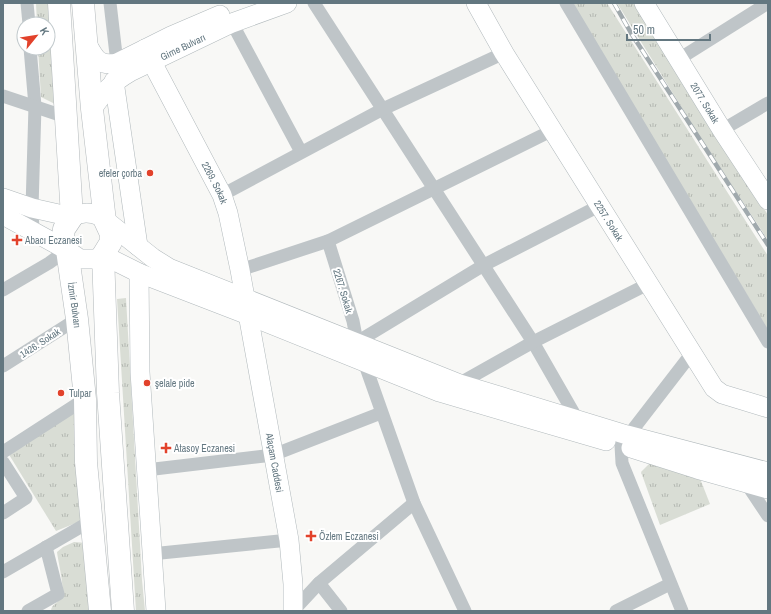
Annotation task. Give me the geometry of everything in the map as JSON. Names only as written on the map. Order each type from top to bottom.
[{"type":"highway","name":"İzmir Bulvarı","points":[[59,3],[72,217],[64,229],[64,243],[67,250],[77,319],[85,398],[86,462],[100,611]]},
{"type":"highway","points":[[83,3],[92,109],[105,221],[111,234],[110,242],[103,254],[108,393],[123,611]]},
{"type":"main road","name":"Girne Bulvarı","points":[[148,55],[171,36],[251,3]]},
{"type":"main road","name":"Girne Bulvarı","points":[[92,109],[115,72],[148,55],[286,3]]},
{"type":"main road","name":"2257. Sokak","points":[[476,3],[504,53],[714,388],[722,394],[768,408]]},
{"type":"main road","name":"2077. Sokak","points":[[644,3],[722,130],[768,200]]},
{"type":"main road","points":[[86,42],[100,63],[108,65],[115,72],[138,246]]},
{"type":"main road","name":"2269. Sokak","points":[[148,55],[222,195],[228,213],[247,307]]},
{"type":"main road","points":[[4,211],[32,208],[72,217],[86,212],[100,216],[168,268],[208,284],[247,307],[363,361],[439,392],[581,426]]},
{"type":"main road","points":[[4,211],[33,231],[80,259],[96,259],[103,254],[139,273],[357,342],[460,384],[624,440],[746,484],[768,489]]},
{"type":"main road","points":[[208,284],[227,275],[238,264]]},
{"type":"main road","points":[[139,273],[140,372],[156,611]]},
{"type":"main road","name":"Alaçam Caddesi","points":[[247,307],[289,540],[293,584],[293,610]]},
{"type":"main road","points":[[624,440],[768,472]]},
{"type":"street","points":[[27,3],[28,16]]},
{"type":"street","points":[[110,3],[115,72]]},
{"type":"street","points":[[314,3],[533,342],[581,426]]},
{"type":"street","points":[[566,3],[768,342]]},
{"type":"street","points":[[679,59],[768,4]]},
{"type":"street","points":[[232,23],[302,152]]},
{"type":"street","points":[[222,195],[383,109],[504,53]]},
{"type":"street","points":[[31,56],[35,106],[32,208],[33,231]]},
{"type":"street","points":[[3,96],[66,117]]},
{"type":"street","points":[[722,130],[768,103]]},
{"type":"street","points":[[238,264],[328,241],[553,130]]},
{"type":"street","points":[[357,342],[484,265],[599,206]]},
{"type":"street","name":"2267. Sokak","points":[[328,241],[353,322],[363,361],[414,503],[465,611]]},
{"type":"street","points":[[3,290],[49,263],[67,250]]},
{"type":"street","points":[[439,392],[460,384],[533,342],[648,284]]},
{"type":"street","name":"1426. Sokak","points":[[3,366],[77,319]]},
{"type":"street","points":[[682,611],[622,463],[624,440],[692,353]]},
{"type":"street","points":[[3,452],[85,398]]},
{"type":"street","points":[[146,470],[273,455],[381,413]]},
{"type":"street","points":[[3,462],[26,498],[3,512]]},
{"type":"street","points":[[746,484],[768,516]]},
{"type":"street","points":[[293,610],[319,584],[414,503]]},
{"type":"street","points":[[3,572],[91,521]]},
{"type":"street","points":[[151,554],[289,540]]},
{"type":"street","points":[[28,611],[58,594],[46,547]]},
{"type":"street","points":[[293,584],[319,584]]},
{"type":"street","points":[[319,584],[341,611]]},
{"type":"street","points":[[616,611],[670,584]]},
{"type":"green space","points":[[36,3],[48,3],[49,16],[37,16]]},
{"type":"green space","points":[[572,3],[607,3],[768,256],[768,330]]},
{"type":"green space","points":[[617,3],[635,3],[709,125],[768,215],[768,240],[700,137]]},
{"type":"green space","points":[[38,56],[52,56],[55,104],[41,97]]},
{"type":"green space","points":[[126,298],[145,611],[136,611],[117,299]]},
{"type":"green space","points":[[75,412],[86,519],[56,531],[8,453]]},
{"type":"green space","points":[[650,463],[696,474],[701,481],[710,504],[660,525],[641,472]]},
{"type":"green space","points":[[74,542],[87,543],[93,611],[51,611],[52,607],[61,598],[63,592],[57,552],[63,547]]},
{"type":"railway","points":[[614,3],[631,33],[768,245]]},
{"type":"place","name":"efeler çorba","points":[[150,173]]},
{"type":"place","name":"Abacı Eczanesi","points":[[17,240]]},
{"type":"place","name":"şelale pide","points":[[147,383]]},
{"type":"place","name":"Tulpar","points":[[61,393]]},
{"type":"place","name":"Atasoy Eczanesi","points":[[166,448]]},
{"type":"place","name":"Özlem Eczanesi","points":[[311,536]]}]
